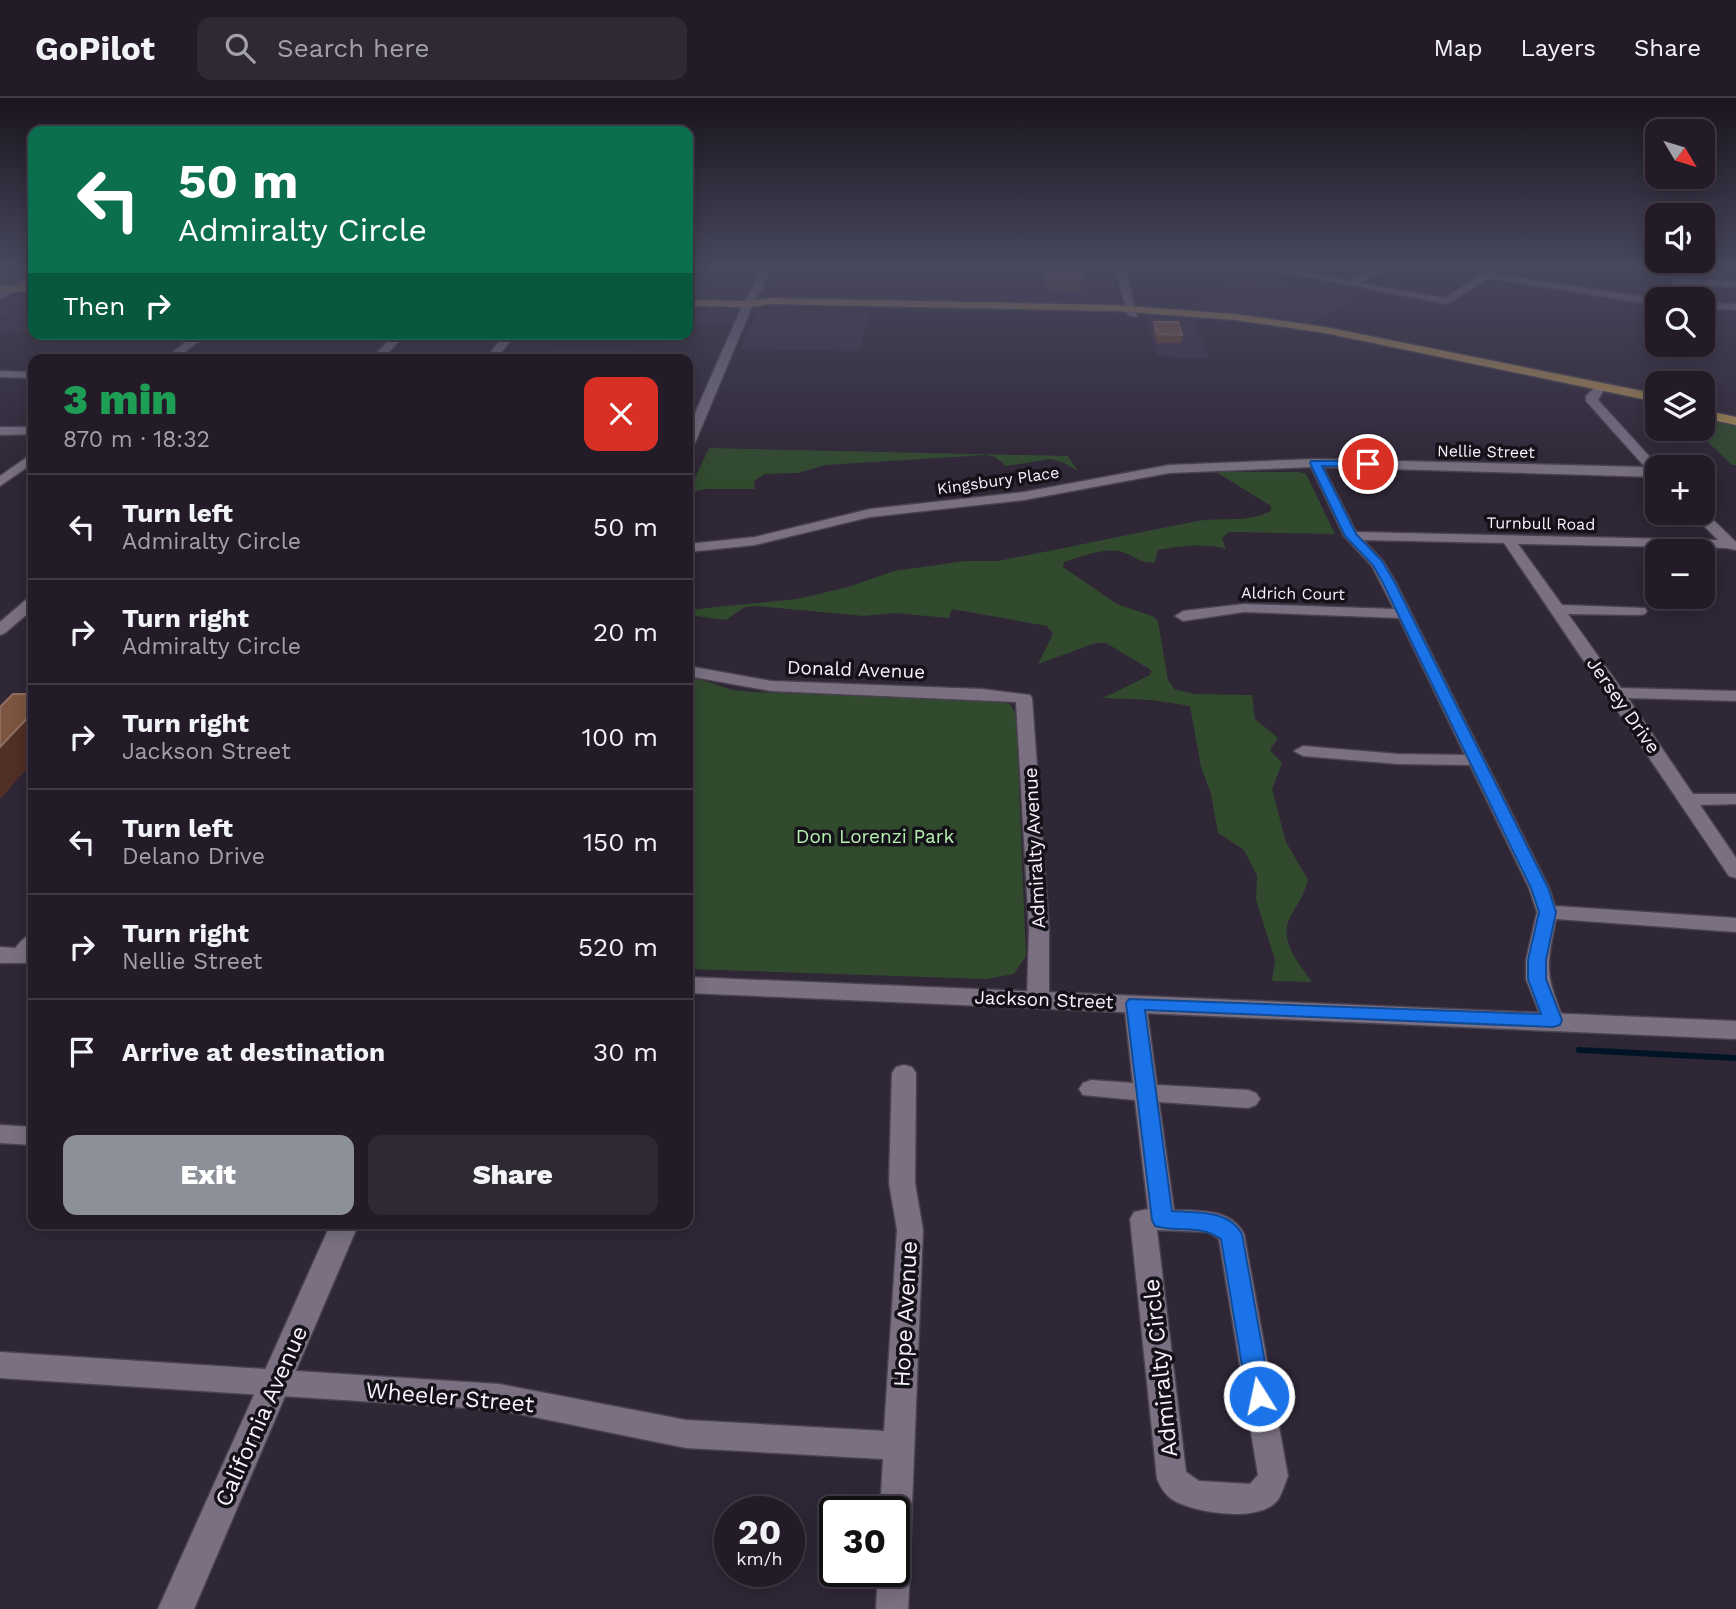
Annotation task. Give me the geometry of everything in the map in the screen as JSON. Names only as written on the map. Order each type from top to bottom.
[{"type":"main road","points":[[693,431],[734,338]]},
{"type":"main road","points":[[1330,338],[1645,396]]},
{"type":"main road","points":[[1336,338],[1374,343],[1381,341]]},
{"type":"main road","points":[[1360,338],[1645,402]]},
{"type":"main road","points":[[1715,410],[1736,414]]},
{"type":"main road","points":[[1715,417],[1736,421]]},
{"type":"main road","name":"Jackson Street","points":[[693,985],[1553,1020],[1736,1031]]},
{"type":"main road","name":"California Avenue","points":[[176,1609],[342,1229]]},
{"type":"street","points":[[176,354],[195,340]]},
{"type":"street","points":[[494,354],[505,341]]},
{"type":"street","points":[[381,354],[393,342]]},
{"type":"street","points":[[0,374],[28,375]]},
{"type":"street","points":[[1598,389],[1592,401],[1645,460]]},
{"type":"street","points":[[0,430],[28,431]]},
{"type":"street","points":[[0,482],[28,461]]},
{"type":"street","points":[[1315,463],[1351,536],[1378,564],[1539,888],[1547,912],[1537,960],[1537,979],[1553,1020]]},
{"type":"street","name":"Nellie Street","points":[[1315,463],[1645,472]]},
{"type":"street","name":"Kingsbury Place","points":[[693,547],[754,541],[870,513],[1024,496],[1169,468],[1315,463]]},
{"type":"street","points":[[1710,525],[1733,548]]},
{"type":"street","name":"Turnbull Road","points":[[1351,536],[1733,548]]},
{"type":"street","name":"Jersey Drive","points":[[1508,539],[1616,692],[1736,873]]},
{"type":"street","name":"Aldrich Court","points":[[1183,616],[1244,608],[1403,614]]},
{"type":"street","points":[[1555,609],[1640,611]]},
{"type":"street","points":[[0,630],[27,612]]},
{"type":"street","name":"Donald Avenue","points":[[693,672],[748,686],[983,693],[1024,698]]},
{"type":"street","points":[[1616,692],[1736,696]]},
{"type":"street","name":"Admiralty Avenue","points":[[1024,698],[1039,929],[1038,999]]},
{"type":"street","points":[[1303,751],[1398,759],[1475,760]]},
{"type":"street","points":[[1689,800],[1736,799]]},
{"type":"street","points":[[1547,912],[1736,925]]},
{"type":"street","points":[[1135,1003],[1163,1220]]},
{"type":"street","name":"Hope Avenue","points":[[896,1496],[910,1230],[902,1183],[904,1073]]},
{"type":"street","points":[[1091,1089],[1248,1099]]},
{"type":"street","points":[[0,1134],[28,1136]]},
{"type":"street","name":"Admiralty Circle","points":[[1143,1219],[1163,1220],[1214,1222],[1231,1234],[1273,1476],[1266,1491],[1252,1499],[1199,1496],[1181,1489],[1172,1479],[1143,1219]]},
{"type":"street","name":"Wheeler Street","points":[[0,1365],[499,1397],[686,1434],[898,1446]]},
{"type":"street","points":[[892,1609],[893,1587]]},
{"type":"shaded area","points":[[746,338],[862,338],[859,351],[740,349]]},
{"type":"shaded area","points":[[1152,338],[1200,338],[1209,358],[1158,357]]},
{"type":"shaded area","points":[[554,348],[634,350],[632,354],[550,354]]},
{"type":"green space","points":[[1715,420],[1736,424],[1736,465],[1732,465],[1707,441],[1715,441]]},
{"type":"green space","points":[[709,448],[1068,456],[1078,471],[1051,459],[1006,466],[995,457],[986,455],[826,465],[798,473],[765,474],[754,481],[755,489],[706,489],[693,492],[693,482]]},
{"type":"green space","points":[[1216,472],[1306,474],[1335,534],[1229,532],[1222,538],[1226,549],[1192,546],[1158,550],[1155,562],[1150,563],[1119,551],[1106,551],[1064,562],[1063,567],[1117,604],[1152,616],[1158,621],[1168,680],[1174,689],[1194,694],[1252,695],[1255,719],[1278,738],[1270,750],[1282,763],[1272,789],[1286,842],[1308,880],[1287,925],[1288,942],[1312,982],[1272,981],[1275,960],[1256,900],[1257,876],[1244,850],[1218,833],[1211,794],[1201,767],[1190,706],[1152,700],[1103,698],[1150,675],[1151,670],[1106,643],[1096,643],[1038,664],[1053,634],[1047,626],[952,609],[949,618],[893,613],[864,616],[756,606],[745,607],[726,620],[693,616],[693,609],[797,599],[848,587],[894,571],[965,561],[998,561],[1198,521],[1262,515],[1271,511],[1271,506]]},
{"type":"green space","name":"Don Lorenzi Park","points":[[693,678],[733,690],[754,692],[996,701],[1010,704],[1016,714],[1026,956],[1014,974],[986,979],[693,969]]},
{"type":"building","points":[[13,694],[28,694],[28,717],[0,747],[0,707]]},
{"type":"waterway","points":[[1579,1050],[1734,1058]]},
{"type":"route","points":[[1259,1396],[1231,1234],[1214,1222],[1163,1220],[1135,1003],[1553,1020],[1537,979],[1537,960],[1547,912],[1539,888],[1388,581],[1378,564],[1351,536],[1315,463],[1368,464]]}]
